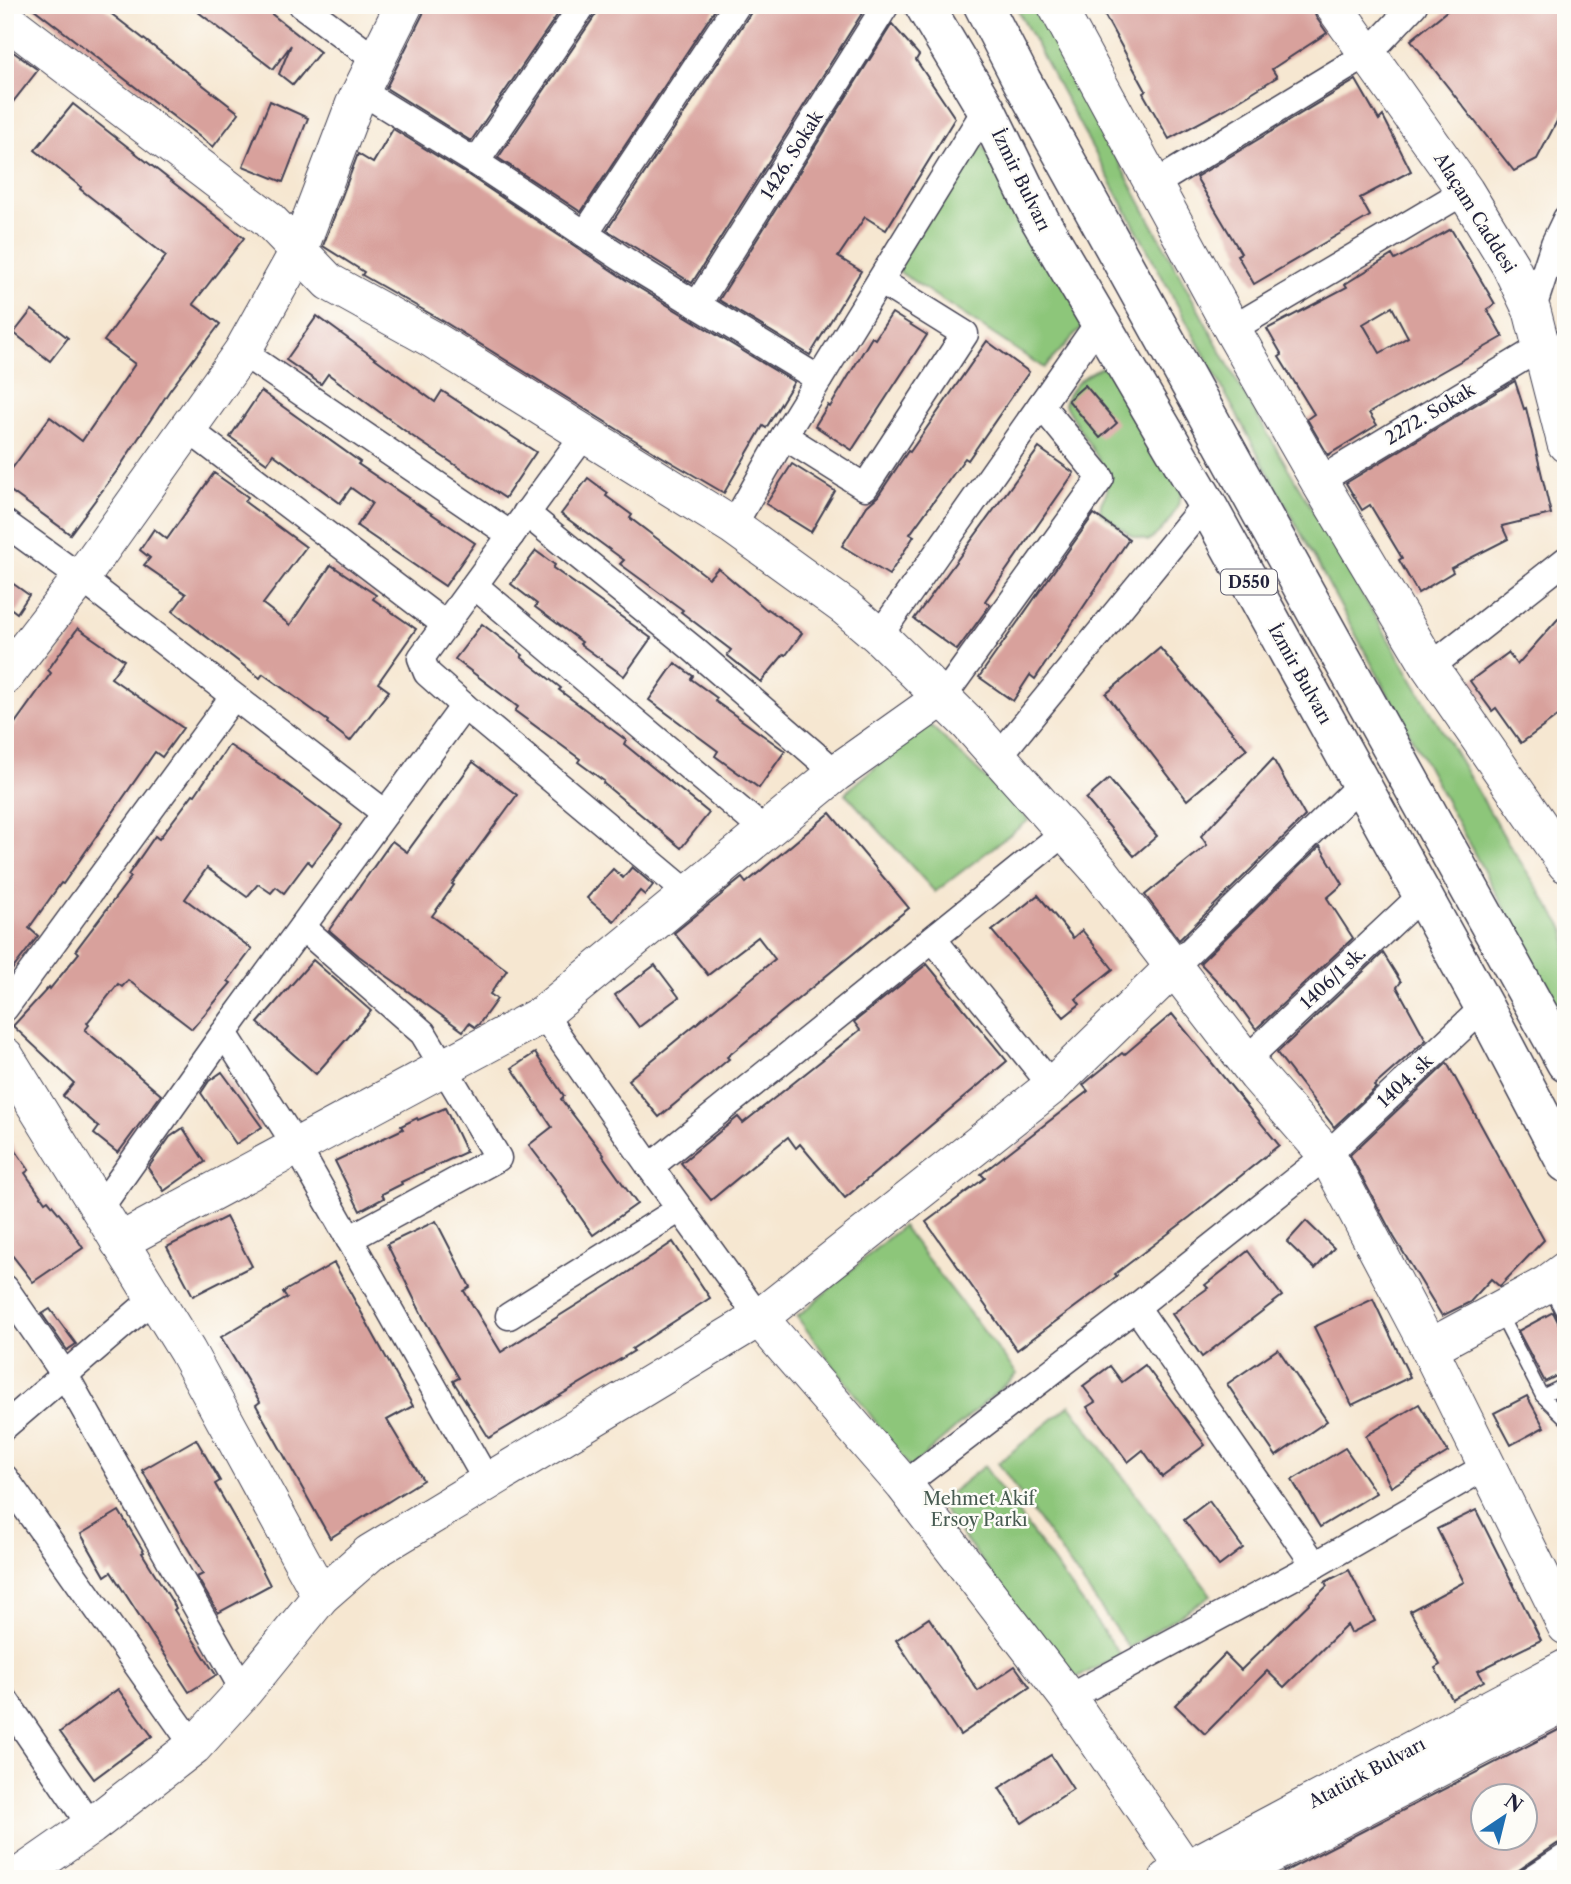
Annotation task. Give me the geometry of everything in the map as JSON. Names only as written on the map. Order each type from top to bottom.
[{"type":"highway","name":"İzmir Bulvarı","points":[[924,5],[986,109],[1040,220],[1206,503],[1484,1007],[1566,1163]]},
{"type":"highway","name":"D550","points":[[983,5],[1022,81],[1566,1063]]},
{"type":"street","points":[[302,5],[368,76],[476,162],[697,305],[819,379]]},
{"type":"street","points":[[5,676],[81,578],[242,352],[299,250],[368,76],[404,5]]},
{"type":"street","points":[[476,162],[583,5]]},
{"type":"street","points":[[585,234],[737,5]]},
{"type":"street","name":"1426. Sokak","points":[[697,305],[887,5]]},
{"type":"street","points":[[1056,5],[1232,330],[1430,667],[1560,841]]},
{"type":"street","name":"Alaçam Caddesi","points":[[1334,5],[1465,191],[1510,265],[1532,311],[1566,444]]},
{"type":"street","points":[[1153,185],[1368,54],[1414,5]]},
{"type":"street","points":[[5,19],[268,219],[329,282],[432,339],[733,526],[845,607],[943,698],[1100,871],[1246,1060],[1327,1155],[1429,1349],[1566,1626]]},
{"type":"street","points":[[733,526],[784,436],[986,109]]},
{"type":"street","points":[[1232,330],[1465,191]]},
{"type":"street","points":[[1532,311],[1560,246],[1566,219]]},
{"type":"street","points":[[1510,265],[1560,246]]},
{"type":"street","points":[[784,436],[865,487],[965,334],[880,281]]},
{"type":"street","points":[[878,636],[1099,322]]},
{"type":"street","name":"2272. Sokak","points":[[1320,481],[1541,347]]},
{"type":"street","points":[[242,352],[510,535]]},
{"type":"street","points":[[119,1242],[543,1014],[836,773],[943,698],[1101,478],[1041,405]]},
{"type":"street","points":[[188,429],[446,625]]},
{"type":"street","points":[[584,435],[421,658],[427,673],[464,706],[690,895]]},
{"type":"street","points":[[998,757],[1206,503]]},
{"type":"street","points":[[526,513],[692,648],[836,773]]},
{"type":"street","points":[[5,523],[81,578],[385,813]]},
{"type":"street","points":[[1430,667],[1566,560]]},
{"type":"street","points":[[475,586],[766,832]]},
{"type":"street","points":[[5,1008],[233,696]]},
{"type":"street","points":[[100,1208],[464,706]]},
{"type":"street","points":[[15,1879],[90,1826],[194,1746],[244,1691],[321,1596],[370,1553],[759,1318],[1052,1086],[1361,784]]},
{"type":"street","points":[[650,1167],[1066,832]]},
{"type":"street","name":"1406/1 sk.","points":[[1246,1060],[1421,895]]},
{"type":"street","points":[[302,927],[423,1033],[498,1158],[349,1239]]},
{"type":"street","points":[[933,939],[1052,1086]]},
{"type":"street","name":"1404. sk","points":[[904,1485],[1136,1307],[1327,1155],[1484,1007]]},
{"type":"street","points":[[543,1014],[759,1318],[904,1485],[1068,1699],[1182,1875]]},
{"type":"street","points":[[225,1033],[297,1147],[488,1483]]},
{"type":"street","points":[[5,1056],[187,1351],[321,1596]]},
{"type":"street","points":[[509,1316],[680,1209]]},
{"type":"street","points":[[1429,1349],[1556,1277]]},
{"type":"street","points":[[5,1289],[65,1375],[244,1691]]},
{"type":"street","points":[[5,1426],[154,1298]]},
{"type":"street","points":[[1136,1307],[1315,1565]]},
{"type":"street","points":[[1068,1699],[1315,1565],[1487,1466]]},
{"type":"street","points":[[5,1478],[194,1746]]},
{"type":"street","name":"Atatürk Bulvarı","points":[[1182,1875],[1566,1668]]},
{"type":"street","points":[[5,1700],[90,1826]]},
{"type":"street","name":"Atatürk Bulvarı","points":[[1224,1879],[1566,1702]]},
{"type":"street","points":[[1532,1879],[1566,1857]]},
{"type":"lane","points":[[1556,1277],[1566,1319]]},
{"type":"lane","points":[[1498,1311],[1542,1396],[1566,1419]]},
{"type":"lane","points":[[1542,1396],[1566,1384]]},
{"type":"green space","points":[[1015,5],[1034,5],[1238,383],[1507,841],[1566,932],[1566,1023]]},
{"type":"green space","points":[[980,140],[1088,321],[1044,368],[895,269]]},
{"type":"green space","points":[[1109,364],[1182,490],[1170,519],[1148,541],[1132,536],[1100,512],[1109,476],[1064,404],[1082,379]]},
{"type":"green space","points":[[928,723],[1029,820],[935,892],[845,793]]},
{"type":"green space","points":[[902,1226],[1017,1374],[910,1468],[797,1317]]},
{"type":"green space","points":[[1070,1405],[1211,1595],[1129,1648],[998,1463]]},
{"type":"green space","name":"Mehmet Akif Ersoy Parkı","points":[[984,1466],[1121,1656],[1071,1680],[938,1503]]},
{"type":"building","points":[[29,5],[100,5],[239,113],[213,147]]},
{"type":"building","points":[[189,5],[260,5],[320,52],[293,85],[279,74],[291,45],[273,69]]},
{"type":"building","points":[[425,5],[564,5],[471,141],[386,88]]},
{"type":"building","points":[[599,5],[718,5],[581,212],[498,158],[596,14]]},
{"type":"building","points":[[753,5],[866,7],[692,283],[607,230],[750,14]]},
{"type":"building","points":[[1099,5],[1312,5],[1316,17],[1327,33],[1272,69],[1277,77],[1169,139]]},
{"type":"building","points":[[1454,5],[1566,5],[1566,104],[1537,159],[1514,171],[1411,40]]},
{"type":"building","points":[[892,24],[919,55],[916,60],[955,118],[886,230],[865,217],[838,257],[861,271],[810,355],[719,300]]},
{"type":"building","points":[[5,46],[38,70],[5,112]]},
{"type":"building","points":[[1356,80],[1379,120],[1383,116],[1411,171],[1360,198],[1370,216],[1254,284],[1237,255],[1241,253],[1196,177]]},
{"type":"building","points":[[270,101],[308,118],[283,182],[243,166]]},
{"type":"building","points":[[73,104],[244,238],[193,304],[220,324],[170,390],[119,468],[70,534],[5,487],[5,478],[50,417],[82,441],[135,364],[104,341],[166,256],[35,150]]},
{"type":"building","points":[[393,129],[468,175],[626,280],[794,382],[766,428],[763,426],[724,493],[443,321],[362,275],[364,272],[323,246],[358,154],[373,163]]},
{"type":"building","points":[[1451,229],[1495,304],[1487,309],[1503,337],[1369,413],[1377,425],[1328,455],[1307,419],[1314,414],[1279,357],[1282,355],[1267,329],[1347,287],[1345,284],[1392,255],[1395,260]],"holes":[[[1392,307],[1408,337],[1380,353],[1363,324]]]},
{"type":"building","points":[[32,310],[68,338],[50,361],[14,333]]},
{"type":"building","points":[[892,313],[927,335],[852,450],[815,426],[828,405],[830,407],[872,337],[875,339]]},
{"type":"building","points":[[317,316],[435,402],[442,391],[536,452],[505,498],[412,436],[328,374],[321,384],[286,360]]},
{"type":"building","points":[[987,341],[1029,372],[968,460],[965,458],[910,534],[914,536],[889,575],[842,546],[867,506],[878,496],[908,451],[910,452]]},
{"type":"building","points":[[1515,381],[1524,409],[1526,408],[1551,514],[1502,526],[1508,539],[1451,568],[1453,572],[1418,593],[1399,560],[1402,558],[1370,505],[1362,510],[1346,483]]},
{"type":"building","points":[[1085,385],[1117,423],[1100,438],[1068,400]]},
{"type":"building","points":[[261,391],[360,462],[358,464],[475,543],[445,586],[357,526],[372,503],[351,488],[340,503],[273,454],[267,463],[230,437]]},
{"type":"building","points":[[1039,448],[1074,473],[985,601],[990,605],[957,650],[914,619]]},
{"type":"building","points":[[792,464],[835,491],[811,532],[766,504]]},
{"type":"building","points":[[214,473],[248,497],[245,502],[306,547],[263,604],[290,625],[331,565],[376,595],[373,599],[416,629],[378,683],[389,691],[350,741],[327,723],[328,721],[263,674],[260,678],[173,611],[186,594],[144,565],[150,558],[140,550],[154,529],[167,539]]},
{"type":"building","points":[[588,478],[608,493],[606,496],[632,515],[630,518],[709,578],[718,568],[767,610],[802,633],[761,682],[727,655],[731,650],[681,612],[683,610],[620,564],[624,560],[561,514]]},
{"type":"building","points":[[1094,514],[1129,539],[1035,679],[1030,675],[1013,701],[979,677]]},
{"type":"building","points":[[536,551],[555,565],[553,568],[651,638],[624,676],[580,644],[582,642],[535,607],[537,604],[511,584]]},
{"type":"building","points":[[5,578],[29,595],[17,613],[5,604]]},
{"type":"building","points":[[1566,610],[1566,710],[1521,743],[1496,708],[1492,711],[1470,681],[1508,653],[1517,665]]},
{"type":"building","points":[[482,624],[523,655],[521,657],[561,688],[559,690],[626,740],[624,744],[709,813],[681,848],[578,762],[580,759],[515,711],[518,707],[455,659]]},
{"type":"building","points":[[78,628],[124,660],[111,678],[183,728],[162,757],[155,752],[29,928],[38,936],[5,979],[5,737],[51,673],[48,670]]},
{"type":"building","points":[[1160,648],[1247,749],[1187,800],[1106,694]]},
{"type":"building","points":[[675,663],[717,698],[715,701],[785,751],[759,788],[715,756],[718,751],[649,700]]},
{"type":"building","points":[[229,745],[342,825],[312,865],[308,861],[284,893],[276,887],[271,893],[258,884],[247,897],[207,868],[185,899],[252,949],[228,981],[231,983],[192,1029],[128,980],[122,987],[118,984],[87,1023],[89,1025],[85,1030],[161,1095],[118,1153],[94,1134],[99,1127],[63,1096],[74,1083],[13,1026],[49,987],[50,989],[79,953],[76,950],[131,877],[128,875],[155,836],[159,839],[193,794],[195,795]]},
{"type":"building","points":[[1273,759],[1305,816],[1179,940],[1145,895],[1207,845],[1201,836]]},
{"type":"building","points":[[473,762],[517,795],[432,916],[507,970],[490,994],[497,999],[479,1024],[475,1027],[469,1023],[463,1031],[359,956],[329,930],[392,841],[407,852]]},
{"type":"building","points":[[1109,779],[1157,836],[1134,856],[1086,799]]},
{"type":"building","points":[[830,813],[909,908],[727,1057],[729,1059],[659,1117],[628,1080],[775,959],[758,937],[708,975],[674,933],[742,878],[746,883]]},
{"type":"building","points":[[1320,846],[1343,884],[1327,898],[1353,938],[1256,1029],[1235,1000],[1200,963]]},
{"type":"building","points":[[632,867],[653,885],[645,895],[640,891],[614,921],[587,898],[613,869],[623,878]]},
{"type":"building","points":[[1038,895],[1073,938],[1082,930],[1113,969],[1076,999],[1080,1004],[1064,1017],[992,931]]},
{"type":"building","points":[[1383,953],[1401,982],[1397,987],[1426,1040],[1374,1086],[1376,1088],[1334,1127],[1277,1053]]},
{"type":"building","points":[[313,960],[371,1011],[316,1074],[258,1023]]},
{"type":"building","points":[[927,964],[1007,1061],[845,1198],[800,1144],[796,1148],[788,1137],[711,1200],[681,1163],[738,1117],[743,1123],[860,1030],[854,1022]]},
{"type":"building","points":[[655,965],[679,997],[639,1027],[615,995]]},
{"type":"building","points":[[1172,1014],[1279,1145],[1115,1274],[1117,1276],[1017,1350],[926,1222],[985,1178],[981,1174],[1088,1091],[1083,1085],[1122,1053],[1124,1055]]},
{"type":"building","points":[[535,1053],[564,1096],[561,1099],[637,1204],[593,1235],[529,1145],[552,1127],[512,1068]]},
{"type":"building","points":[[1447,1063],[1544,1240],[1501,1285],[1491,1279],[1470,1302],[1442,1316],[1394,1237],[1350,1155]]},
{"type":"building","points":[[222,1072],[262,1127],[236,1144],[201,1093],[209,1081]]},
{"type":"building","points":[[445,1108],[466,1152],[401,1182],[402,1184],[382,1194],[384,1198],[360,1211],[335,1161],[403,1129],[401,1126],[417,1118],[418,1120]]},
{"type":"building","points":[[183,1128],[205,1162],[164,1191],[148,1168],[170,1137]]},
{"type":"building","points":[[5,1135],[29,1170],[25,1173],[45,1202],[48,1200],[83,1248],[33,1282],[5,1246]]},
{"type":"building","points":[[226,1217],[252,1266],[193,1296],[167,1247]]},
{"type":"building","points":[[436,1221],[470,1287],[464,1291],[501,1352],[673,1242],[710,1298],[632,1349],[634,1351],[489,1438],[453,1381],[459,1378],[424,1319],[387,1244]]},
{"type":"building","points":[[1306,1221],[1334,1248],[1315,1269],[1287,1242]]},
{"type":"building","points":[[1248,1251],[1282,1296],[1202,1357],[1172,1314],[1208,1288],[1205,1285]]},
{"type":"building","points":[[334,1263],[413,1406],[387,1420],[423,1480],[330,1538],[256,1405],[260,1402],[221,1337],[287,1298],[283,1292]]},
{"type":"building","points":[[1373,1299],[1410,1377],[1352,1405],[1314,1327]]},
{"type":"building","points":[[50,1309],[76,1344],[67,1350],[42,1314]]},
{"type":"building","points":[[1553,1312],[1559,1324],[1566,1328],[1566,1371],[1545,1382],[1518,1331]]},
{"type":"building","points":[[1278,1349],[1327,1421],[1276,1456],[1227,1384]]},
{"type":"building","points":[[1145,1365],[1205,1445],[1162,1477],[1143,1450],[1128,1462],[1087,1407],[1095,1402],[1083,1386],[1110,1366],[1122,1382]]},
{"type":"building","points":[[1527,1396],[1544,1427],[1511,1445],[1494,1413]]},
{"type":"building","points":[[1419,1404],[1448,1452],[1391,1487],[1366,1436]]},
{"type":"building","points":[[196,1439],[220,1481],[215,1484],[270,1585],[218,1613],[197,1577],[203,1574],[142,1470]]},
{"type":"building","points":[[1345,1448],[1376,1493],[1320,1527],[1292,1480]]},
{"type":"building","points":[[1209,1501],[1243,1548],[1219,1566],[1184,1520]]},
{"type":"building","points":[[1476,1510],[1541,1640],[1478,1671],[1484,1681],[1452,1699],[1435,1668],[1440,1665],[1410,1611],[1464,1582],[1437,1529]]},
{"type":"building","points":[[119,1511],[176,1608],[174,1610],[216,1675],[189,1692],[111,1572],[105,1576],[81,1534]]},
{"type":"building","points":[[1349,1570],[1375,1621],[1351,1633],[1347,1625],[1284,1687],[1267,1671],[1205,1734],[1175,1705],[1225,1654],[1241,1670],[1327,1586],[1325,1582]]},
{"type":"building","points":[[929,1618],[978,1691],[1015,1666],[1030,1687],[960,1735],[896,1640]]},
{"type":"building","points":[[118,1689],[152,1736],[94,1779],[60,1732]]},
{"type":"building","points":[[1566,1726],[1566,1841],[1557,1844],[1506,1879],[1270,1879]]},
{"type":"building","points":[[1051,1755],[1073,1789],[1022,1823],[999,1788]]}]
